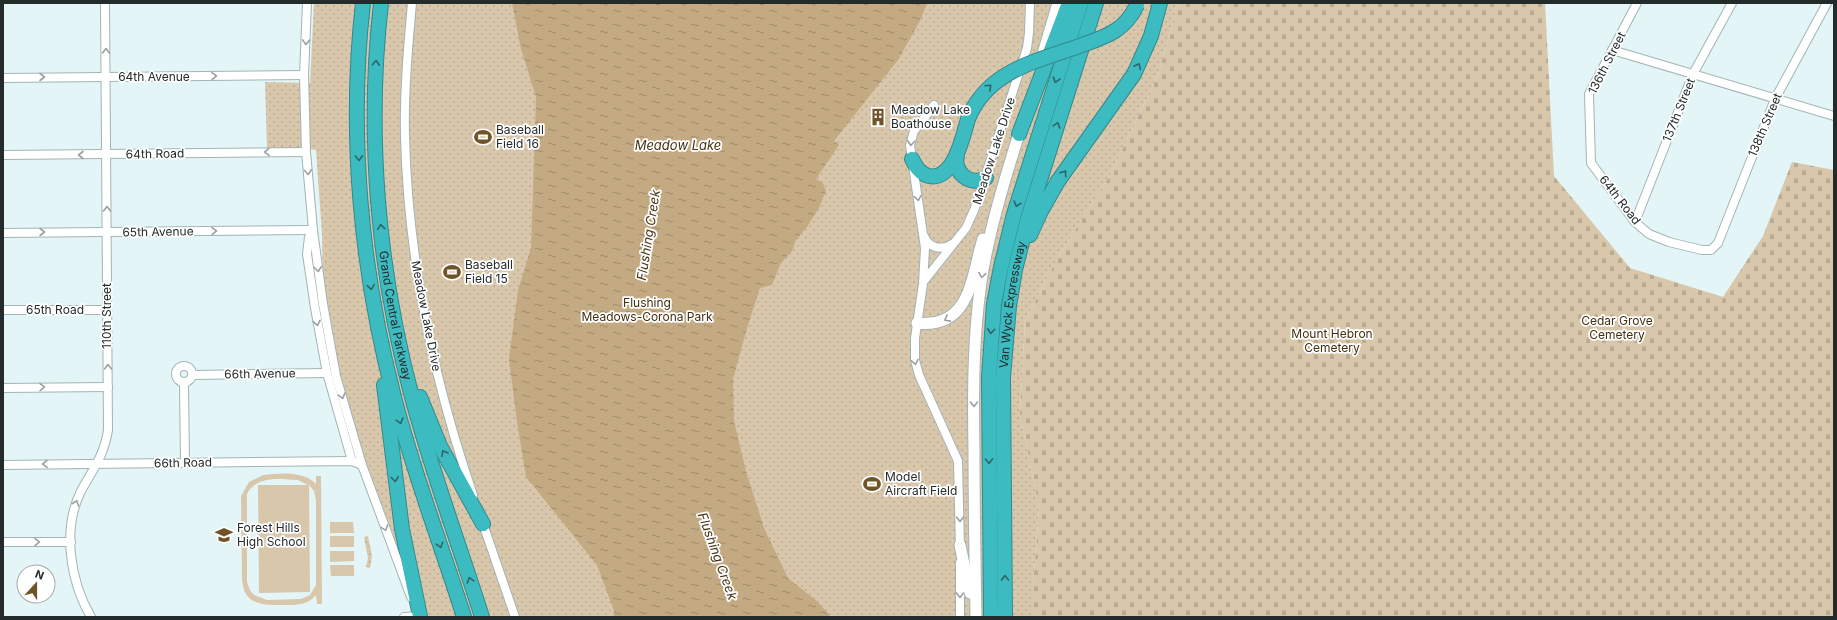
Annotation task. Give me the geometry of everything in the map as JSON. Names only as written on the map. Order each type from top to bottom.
[{"type":"highway","name":"Grand Central Parkway","points":[[363,3],[358,78],[358,150],[366,246],[378,329],[388,375],[406,439],[464,617]]},
{"type":"highway","name":"Grand Central Parkway","points":[[381,3],[375,102],[377,173],[384,251],[400,349],[425,442],[482,617]]},
{"type":"highway","points":[[1019,134],[1044,65],[1069,3]]},
{"type":"highway","name":"Van Wyck Expressway","points":[[991,617],[989,377],[994,304],[1012,220],[1081,3]]},
{"type":"highway","name":"Van Wyck Expressway","points":[[1005,617],[1003,377],[1006,324],[1015,270],[1033,200],[1096,3]]},
{"type":"highway","points":[[1015,270],[1039,216],[1055,186],[1134,74],[1151,36],[1160,3]]},
{"type":"highway","points":[[912,159],[916,167],[923,174],[936,176],[945,171],[953,163],[957,155],[968,119],[977,101],[995,81],[1014,71],[1111,34],[1125,24],[1137,4]]},
{"type":"highway","points":[[957,155],[957,168],[963,176],[974,181],[986,178]]},
{"type":"highway","points":[[378,329],[387,415],[402,529],[420,617]]},
{"type":"highway","points":[[400,349],[434,433],[483,524]]},
{"type":"street","name":"110th Street","points":[[90,617],[81,598],[74,576],[71,542],[72,523],[77,500],[98,464],[105,447],[108,430],[106,3]]},
{"type":"street","points":[[307,3],[304,74],[306,152],[313,230],[323,304],[336,376],[362,465],[403,578],[420,617],[404,617]]},
{"type":"street","name":"Meadow Lake Drive","points":[[412,3],[406,74],[405,136],[412,233],[427,332],[442,395],[483,524],[515,617]]},
{"type":"street","name":"Meadow Lake Drive","points":[[923,284],[929,273],[970,221],[986,178],[1027,48],[1030,33],[1030,3]]},
{"type":"street","points":[[975,617],[973,391],[975,337],[984,265],[1000,195],[1058,3]]},
{"type":"street","name":"136th Street","points":[[1590,126],[1589,94],[1638,3]]},
{"type":"street","name":"137th Street","points":[[1635,222],[1693,74],[1732,3]]},
{"type":"street","name":"138th Street","points":[[1711,250],[1718,243],[1775,99],[1827,3]]},
{"type":"street","points":[[1612,50],[1834,116]]},
{"type":"street","name":"64th Avenue","points":[[3,78],[304,74]]},
{"type":"street","points":[[934,105],[913,134],[910,145],[924,233],[925,257],[923,284],[914,346],[916,368],[958,461],[960,617]]},
{"type":"street","name":"64th Road","points":[[1590,126],[1591,163],[1635,222],[1649,234],[1668,242],[1702,250],[1711,250]]},
{"type":"street","name":"64th Road","points":[[3,155],[306,152]]},
{"type":"street","points":[[917,323],[928,324],[941,322],[956,313],[963,303],[984,233],[1000,195]]},
{"type":"street","points":[[313,230],[309,237],[307,254],[315,308],[327,373],[352,461]]},
{"type":"street","name":"65th Avenue","points":[[3,233],[313,230]]},
{"type":"street","points":[[924,233],[928,243],[935,248],[943,248],[954,242]]},
{"type":"street","name":"65th Road","points":[[3,310],[108,310]]},
{"type":"street","points":[[184,366],[189,367],[193,374],[189,381],[184,382],[179,380],[176,376],[178,368],[184,366]]},
{"type":"street","name":"66th Avenue","points":[[193,374],[327,373]]},
{"type":"street","points":[[184,382],[185,463]]},
{"type":"street","points":[[3,388],[108,387]]},
{"type":"street","name":"66th Road","points":[[3,465],[352,461],[362,465]]},
{"type":"street","points":[[3,542],[71,542]]},
{"type":"street","points":[[960,545],[975,617]]},
{"type":"green space","name":"Flushing Meadows-Corona Park","points":[[314,3],[1178,3],[1158,75],[1110,175],[1057,259],[1025,321],[1020,414],[1039,508],[1033,584],[1033,617],[420,617],[362,465],[323,304],[322,234],[316,150],[298,148],[267,148],[265,82],[310,83]]},
{"type":"green space","name":"Mount Hebron Cemetery","points":[[1178,3],[1545,3],[1554,176],[1630,268],[1723,297],[1763,236],[1792,162],[1834,170],[1834,617],[1033,617],[1033,584],[1039,508],[1020,414],[1025,321],[1057,259],[1110,175],[1158,75]]},
{"type":"green space","points":[[291,474],[305,477],[316,484],[316,476],[321,476],[322,604],[317,604],[316,595],[305,603],[274,605],[254,601],[249,598],[246,593],[243,587],[242,578],[241,496],[249,482],[263,475]],"holes":[[[277,479],[298,480],[308,485],[258,485],[259,593],[310,592],[309,485],[314,491],[316,500],[316,585],[310,595],[301,599],[267,600],[254,595],[247,582],[247,494],[251,488],[263,481]]]},
{"type":"green space","points":[[330,522],[353,522],[354,533],[330,533]]},
{"type":"green space","points":[[330,536],[354,536],[354,547],[330,547]]},
{"type":"green space","points":[[368,536],[372,556],[370,568],[366,567],[368,558],[364,537]]},
{"type":"green space","points":[[330,551],[354,551],[354,561],[330,562]]},
{"type":"green space","points":[[330,565],[354,565],[354,576],[331,576]]},
{"type":"water","name":"Meadow Lake","points":[[512,3],[927,3],[920,21],[898,60],[834,141],[839,145],[816,179],[823,183],[826,191],[819,208],[807,227],[796,240],[792,251],[781,263],[772,285],[760,288],[733,379],[734,421],[746,471],[764,528],[788,578],[817,601],[831,617],[614,617],[614,611],[597,565],[526,477],[509,359],[518,290],[531,248],[536,97],[521,49]]},
{"type":"place","name":"Meadow Lake Boathouse","points":[[878,117]]},
{"type":"place","name":"Baseball Field 16","points":[[483,137]]},
{"type":"place","name":"Baseball Field 15","points":[[452,272]]},
{"type":"place","name":"Model Aircraft Field","points":[[872,484]]},
{"type":"place","name":"Forest Hills High School","points":[[224,535]]},
{"type":"water label","name":"Flushing Creek","points":[[648,235]]},
{"type":"water label","name":"Flushing Creek","points":[[718,556]]},
{"type":"park label","name":"Cedar Grove Cemetery","points":[[1617,328]]}]
